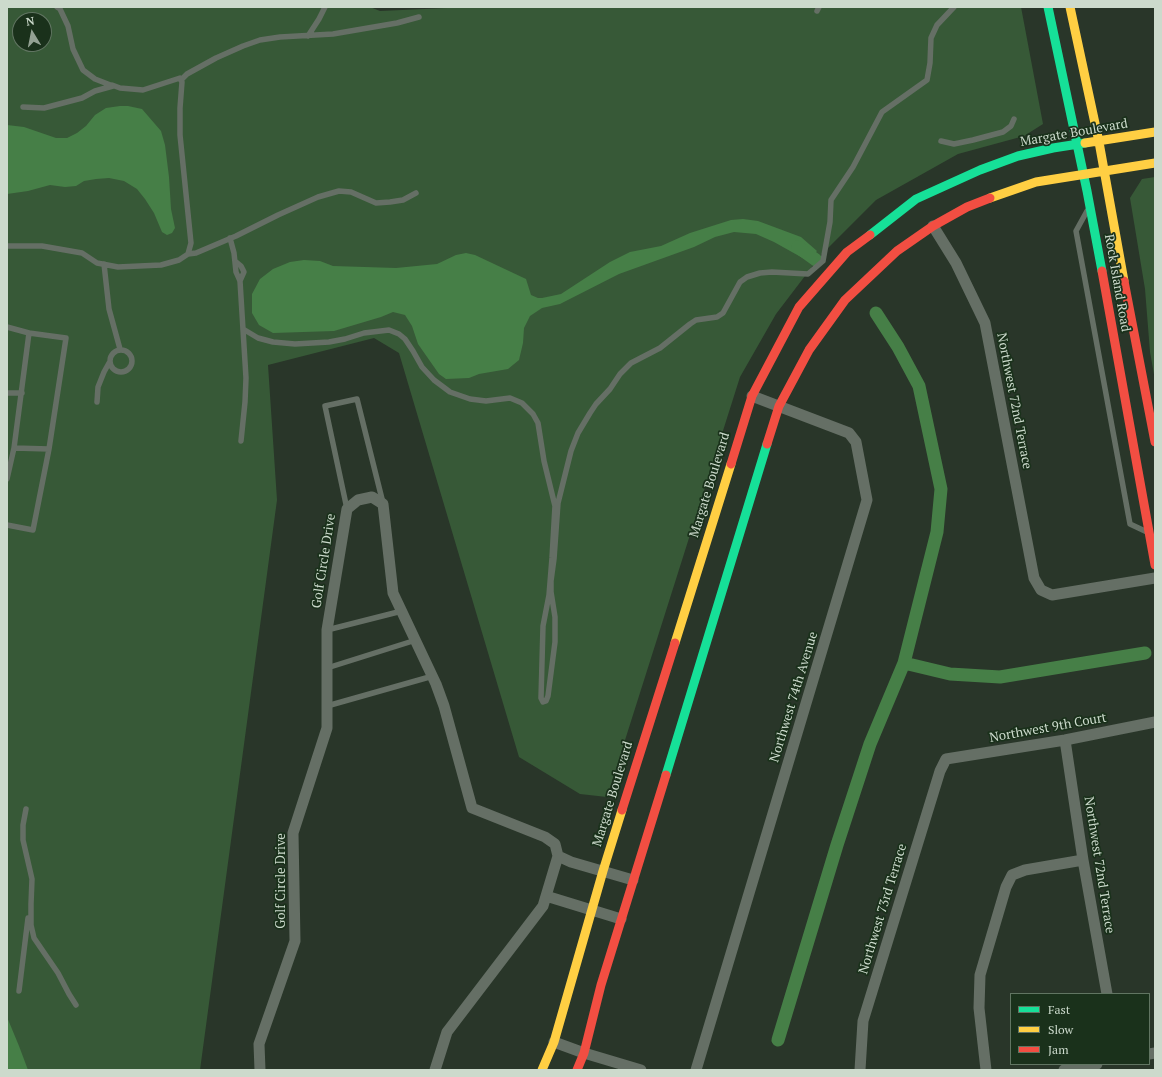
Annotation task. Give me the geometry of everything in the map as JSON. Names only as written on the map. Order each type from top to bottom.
[{"type":"street","name":"Rock Island Road","points":[[1048,7],[1083,174],[1155,565]]},
{"type":"street","name":"Rock Island Road","points":[[1070,7],[1099,142],[1155,442]]},
{"type":"street","name":"Margate Boulevard","points":[[542,1070],[554,1042],[591,910],[752,396],[799,307],[847,252],[916,199],[980,170],[1018,156],[1155,132]]},
{"type":"street","points":[[577,1070],[584,1053],[599,993],[621,919],[779,406],[809,350],[845,300],[897,251],[933,226],[967,207],[1002,193],[1036,182],[1155,163]]},
{"type":"street","name":"Northwest 72nd Terrace","points":[[933,226],[956,263],[985,323],[1034,578],[1041,590],[1052,595],[1155,578]]},
{"type":"street","name":"Northwest 74th Avenue","points":[[696,1070],[867,500],[856,442],[849,433],[752,396]]},
{"type":"street","name":"Golf Circle Drive","points":[[260,1070],[259,1044],[295,941],[294,833],[328,728],[327,630],[347,509],[358,500],[372,497],[383,504]]},
{"type":"street","points":[[383,504],[393,593],[433,676],[444,706],[472,808],[545,837],[555,844],[558,856],[543,906],[447,1032],[435,1070]]},
{"type":"street","name":"Northwest 9th Court","points":[[946,759],[1065,740],[1155,722]]},
{"type":"street","name":"Northwest 72nd Terrace","points":[[1065,740],[1083,860],[1106,993]]},
{"type":"street","name":"Northwest 73rd Terrace","points":[[860,1070],[863,1021],[940,771],[946,759]]},
{"type":"street","points":[[558,856],[571,862],[633,880]]},
{"type":"street","points":[[986,1070],[979,1008],[980,975],[1006,887],[1012,875],[1025,870],[1083,860]]},
{"type":"street","points":[[546,896],[621,919]]},
{"type":"street","points":[[554,1042],[620,1067],[641,1070]]},
{"type":"street","points":[[1064,1070],[1092,1065]]},
{"type":"lane","points":[[57,7],[68,26],[73,49],[83,70],[95,78],[120,88],[143,90],[180,78],[181,80]]},
{"type":"lane","points":[[308,36],[325,7]]},
{"type":"lane","points":[[243,329],[258,338],[273,342],[295,344],[329,342],[364,333],[389,330],[399,334],[405,339],[422,367],[434,380],[450,392],[470,399],[486,401],[510,398],[522,402],[533,414],[538,423],[544,461],[555,506],[549,595],[542,635],[541,698],[543,702],[546,702],[555,635],[555,617],[551,592],[551,581],[558,503],[571,451],[582,426],[596,404],[610,389],[630,363],[660,348],[696,320],[717,317],[723,314],[740,282],[747,277],[760,273],[772,272],[808,274],[823,261],[830,222],[831,200],[860,155],[882,112],[910,94],[927,80],[930,63],[931,38],[937,25],[954,7]]},
{"type":"lane","points":[[181,80],[187,74],[243,46],[260,40],[333,34],[398,23],[419,17]]},
{"type":"lane","points":[[181,80],[180,135],[191,243],[188,254]]},
{"type":"lane","points":[[23,107],[44,108],[82,98],[95,91],[113,86],[112,85]]},
{"type":"lane","points":[[941,142],[954,144],[1003,132],[1011,126],[1014,119]]},
{"type":"lane","points":[[7,246],[42,246],[82,253],[97,262],[118,266],[161,266],[179,260],[188,254],[196,253],[318,197],[339,191],[351,192],[376,203],[403,200],[416,193]]},
{"type":"lane","points":[[1089,207],[1076,231],[1077,239],[1130,524],[1150,534]]},
{"type":"lane","points":[[230,238],[235,261],[241,266],[244,272],[240,281],[246,378],[241,441]]},
{"type":"lane","points":[[190,246],[196,253]]},
{"type":"lane","points":[[104,264],[109,309],[120,349]]},
{"type":"lane","points":[[7,525],[33,530],[49,449],[66,338],[8,329]]},
{"type":"lane","points":[[7,478],[14,448],[29,333]]},
{"type":"lane","points":[[120,349],[128,351],[132,358],[132,366],[126,372],[118,373],[111,368],[109,360],[112,353],[120,349]]},
{"type":"lane","points":[[97,402],[98,387],[104,372],[110,363]]},
{"type":"lane","points":[[7,393],[22,393]]},
{"type":"lane","points":[[347,509],[325,406],[357,399],[383,504]]},
{"type":"lane","points":[[14,448],[49,449]]},
{"type":"lane","points":[[327,630],[402,611]]},
{"type":"lane","points":[[327,668],[416,640]]},
{"type":"lane","points":[[327,706],[433,676]]},
{"type":"lane","points":[[26,809],[23,825],[23,840],[32,879],[31,926],[34,938],[58,973],[76,1005]]},
{"type":"lane","points":[[19,992],[31,904]]},
{"type":"shaded area","points":[[7,7],[370,7],[380,11],[469,7],[1021,7],[1043,124],[1024,136],[958,154],[876,200],[821,255],[776,314],[740,377],[607,797],[580,794],[519,757],[399,353],[374,338],[268,365],[277,500],[200,1070],[7,1070]]},
{"type":"shaded area","points":[[120,106],[142,109],[161,131],[165,145],[171,209],[175,228],[172,233],[167,235],[162,232],[154,213],[145,199],[137,189],[124,181],[109,178],[96,179],[84,181],[76,186],[65,187],[50,185],[28,191],[7,194],[7,125],[24,127],[56,138],[67,138],[77,133],[86,126],[95,115],[106,108]]},
{"type":"shaded area","points":[[1155,177],[1155,380],[1150,352],[1145,289],[1130,198],[1142,179]]},
{"type":"shaded area","points":[[743,219],[758,221],[801,237],[817,251],[808,261],[756,234],[734,232],[715,237],[694,247],[619,274],[560,304],[542,308],[530,316],[524,328],[523,343],[519,360],[508,369],[479,374],[469,378],[446,379],[439,374],[418,344],[412,326],[405,315],[393,312],[334,331],[273,333],[259,325],[252,313],[252,294],[260,279],[273,269],[290,262],[304,260],[320,261],[333,266],[396,268],[437,264],[456,255],[466,253],[475,255],[526,279],[531,295],[542,298],[561,294],[610,262],[630,252],[661,246],[690,233],[731,220]]},
{"type":"shaded area","points":[[7,1017],[19,1046],[28,1070],[7,1070]]},
{"type":"waterway","points":[[798,247],[816,260]]},
{"type":"waterway","points":[[778,1040],[837,845],[870,744],[904,663],[937,532],[941,489],[919,386],[898,347],[876,313]]},
{"type":"waterway","points":[[904,663],[950,674],[1000,677],[1145,653]]},
{"type":"traffic: fast","points":[[1048,7],[1087,191],[1102,271]]},
{"type":"traffic: fast","points":[[870,235],[916,199],[980,170],[1018,156],[1085,143]]},
{"type":"traffic: fast","points":[[666,775],[767,444]]},
{"type":"traffic: slow","points":[[1070,7],[1099,142],[1124,281]]},
{"type":"traffic: slow","points":[[1085,143],[1155,132]]},
{"type":"traffic: slow","points":[[990,198],[1036,182],[1155,163]]},
{"type":"traffic: slow","points":[[675,643],[731,464]]},
{"type":"traffic: slow","points":[[542,1070],[554,1042],[622,810]]},
{"type":"traffic: jam","points":[[767,444],[779,406],[809,350],[845,300],[897,251],[933,226],[967,207],[990,198]]},
{"type":"traffic: jam","points":[[731,464],[752,396],[799,307],[847,252],[870,235]]},
{"type":"traffic: jam","points":[[1102,271],[1155,565]]},
{"type":"traffic: jam","points":[[1124,281],[1155,442]]},
{"type":"traffic: jam","points":[[622,810],[675,643]]},
{"type":"traffic: jam","points":[[577,1070],[584,1053],[601,985],[666,775]]}]
